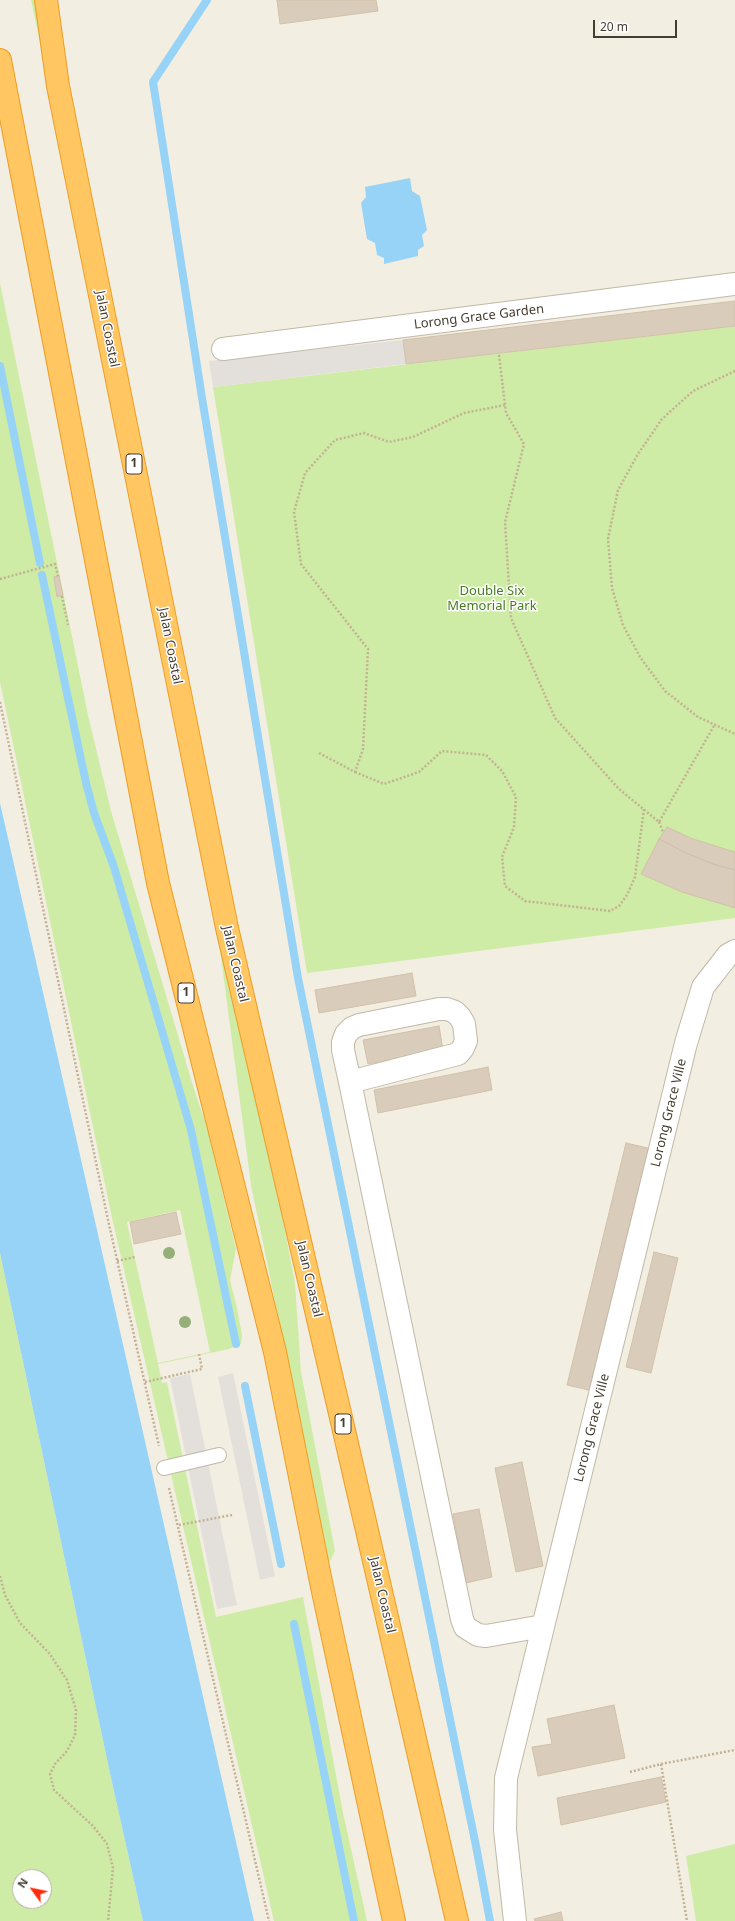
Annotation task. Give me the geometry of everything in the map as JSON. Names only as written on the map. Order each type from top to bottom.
[{"type":"highway","name":"Jalan Coastal","points":[[46,0],[58,86],[227,928],[457,1921]]},
{"type":"highway","points":[[58,86],[61,0]]},
{"type":"highway","name":"1","points":[[0,60],[158,883],[274,1352],[321,1582],[394,1921]]},
{"type":"highway","points":[[0,97],[11,115]]},
{"type":"street","name":"Lorong Grace Garden","points":[[223,349],[735,284]]},
{"type":"street","name":"Lorong Grace Ville","points":[[515,1921],[505,1830],[506,1778],[686,1043],[703,987],[728,955],[735,951]]},
{"type":"street","points":[[350,1082],[450,1058],[458,1054],[466,1041],[464,1024],[455,1012],[447,1009],[439,1009],[360,1025],[352,1028],[346,1034],[343,1042],[350,1082],[462,1619],[465,1627],[478,1635],[486,1636],[544,1626]]},
{"type":"lane","points":[[164,1468],[219,1455]]},
{"type":"path","points":[[499,354],[506,413],[524,444],[504,522],[511,618],[555,718],[619,789],[659,822],[663,832]]},
{"type":"path","points":[[735,371],[693,391],[662,419],[638,454],[618,490],[608,539],[612,588],[623,625],[640,657],[665,691],[698,717],[735,734]]},
{"type":"path","points":[[355,772],[363,749],[368,649],[301,564],[294,512],[305,473],[335,440],[364,433],[389,442],[413,438],[464,413],[505,405]]},
{"type":"path","points":[[0,579],[55,564],[58,576]]},
{"type":"path","points":[[62,596],[68,625]]},
{"type":"path","points":[[0,702],[117,1261],[269,1921]]},
{"type":"path","points":[[659,822],[715,724]]},
{"type":"path","points":[[319,753],[355,772],[384,784],[419,772],[442,751],[486,755],[502,771],[516,797],[514,827],[502,857],[505,886],[525,901],[610,911],[619,906],[627,895],[635,877],[644,809]]},
{"type":"path","points":[[117,1261],[135,1257]]},
{"type":"path","points":[[145,1382],[202,1369],[199,1354]]},
{"type":"path","points":[[179,1525],[232,1514]]},
{"type":"path","points":[[0,1576],[5,1595],[20,1623],[48,1653],[67,1680],[76,1710],[75,1735],[67,1751],[55,1764],[50,1774],[54,1790],[92,1826],[107,1844],[112,1868],[108,1921]]},
{"type":"path","points":[[630,1772],[661,1764],[735,1750]]},
{"type":"path","points":[[661,1764],[687,1921]]},
{"type":"green space","points":[[31,0],[41,0],[195,762],[295,1283],[301,1372],[335,1551],[329,1563],[251,1185],[218,935],[60,136]]},
{"type":"green space","points":[[0,283],[88,715],[111,811],[194,1089],[207,1127],[236,1249],[230,1280],[242,1335],[241,1344],[229,1349],[158,1364],[162,1383],[167,1382],[216,1617],[303,1597],[343,1813],[367,1921],[274,1921],[112,1218],[0,682]],"holes":[[[180,1210],[210,1352],[158,1363],[127,1222]]]},
{"type":"green space","name":"Double Six Memorial Park","points":[[735,326],[735,918],[307,973],[213,387]]},
{"type":"green space","points":[[0,1253],[111,1778],[143,1921],[0,1921]]},
{"type":"green space","points":[[735,1844],[735,1921],[696,1921],[686,1856]]},
{"type":"shaded area","points":[[403,340],[406,364],[213,387],[209,361]]},
{"type":"shaded area","points":[[233,1373],[275,1576],[260,1580],[218,1377]]},
{"type":"shaded area","points":[[190,1374],[237,1605],[217,1609],[170,1378]]},
{"type":"water","points":[[410,178],[412,191],[420,196],[427,230],[422,235],[424,246],[418,250],[418,256],[384,264],[384,258],[377,255],[375,243],[367,239],[361,203],[366,197],[365,187]]},
{"type":"water","points":[[0,803],[254,1921],[143,1921],[111,1778],[0,1253]]},
{"type":"building","points":[[277,0],[376,0],[378,11],[280,24]]},
{"type":"building","points":[[735,301],[735,326],[406,364],[403,340]]},
{"type":"building","points":[[59,576],[63,595],[57,597],[54,577]]},
{"type":"building","points":[[667,827],[693,839],[735,852],[735,870],[713,864],[686,853],[659,839]]},
{"type":"building","points":[[659,839],[686,853],[713,864],[735,870],[735,908],[682,892],[641,874]]},
{"type":"building","points":[[412,973],[416,996],[319,1013],[315,990]]},
{"type":"building","points":[[439,1026],[443,1050],[368,1064],[363,1040]]},
{"type":"building","points":[[488,1067],[492,1090],[378,1113],[374,1090]]},
{"type":"building","points":[[626,1143],[652,1149],[593,1391],[567,1385]]},
{"type":"building","points":[[176,1212],[181,1234],[134,1244],[130,1222]]},
{"type":"building","points":[[654,1252],[678,1258],[651,1373],[626,1367]]},
{"type":"building","points":[[522,1462],[543,1566],[516,1572],[495,1468]]},
{"type":"building","points":[[479,1509],[492,1577],[466,1583],[453,1514]]},
{"type":"building","points":[[614,1705],[625,1758],[538,1776],[532,1747],[552,1744],[547,1719]]},
{"type":"building","points":[[661,1777],[666,1802],[561,1825],[557,1798]]},
{"type":"building","points":[[561,1912],[563,1921],[535,1921],[534,1919]]},
{"type":"waterway","points":[[207,0],[153,82],[202,398],[298,978],[476,1846],[490,1921]]},
{"type":"waterway","points":[[0,366],[40,563]]},
{"type":"waterway","points":[[42,575],[86,783],[94,813],[114,867],[191,1130],[236,1344]]},
{"type":"waterway","points":[[245,1386],[281,1564]]},
{"type":"waterway","points":[[294,1624],[354,1921]]}]
